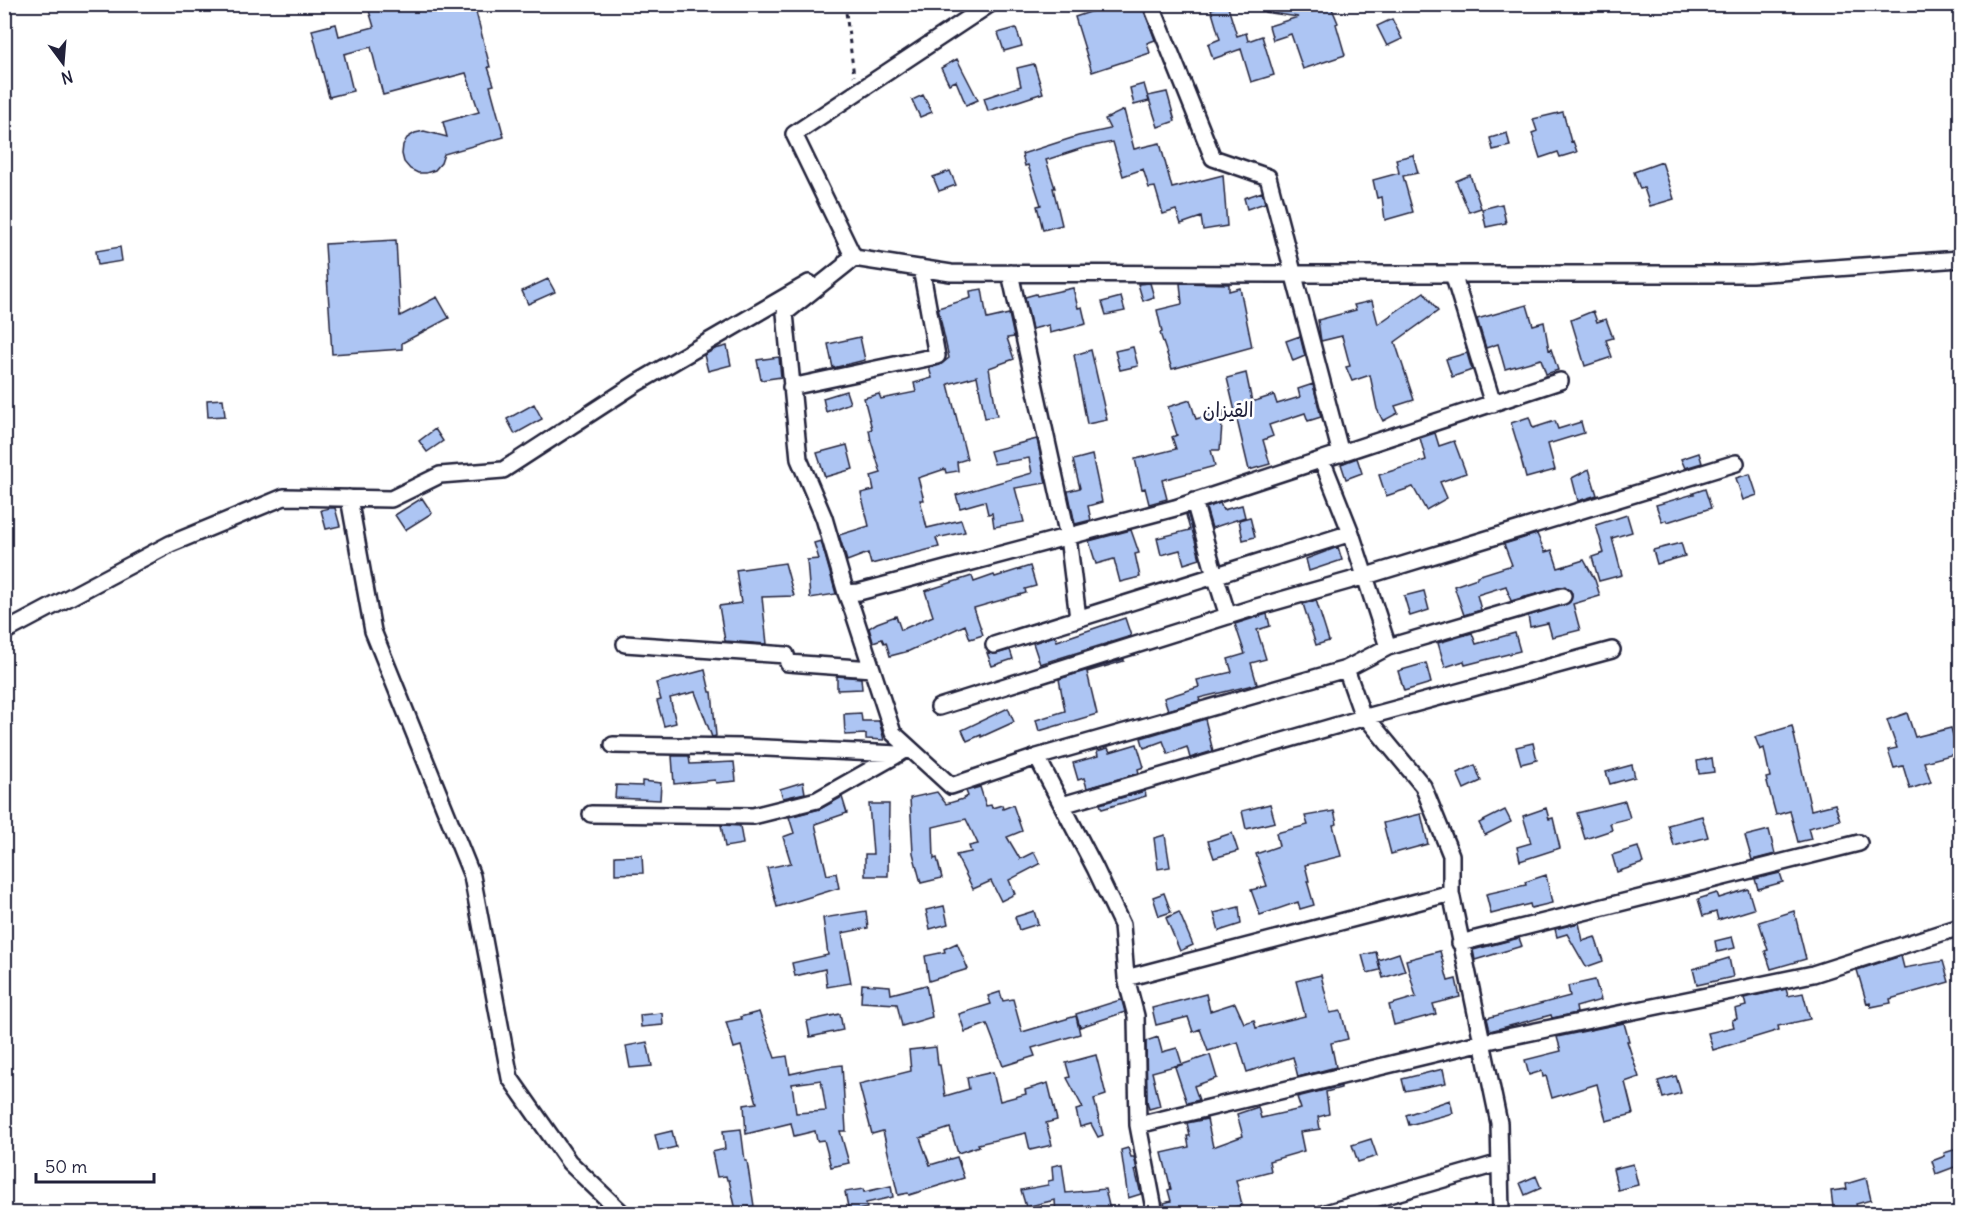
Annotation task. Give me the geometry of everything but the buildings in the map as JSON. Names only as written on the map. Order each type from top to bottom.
[{"type":"street","points":[[854,258],[794,134],[990,4]]},
{"type":"street","points":[[1151,4],[1213,158],[1268,177],[1341,454]]},
{"type":"street","points":[[854,258],[785,313],[799,459],[824,518],[892,733],[904,751],[951,786],[1037,757],[1346,669],[1388,647],[1563,596]]},
{"type":"street","points":[[4,632],[170,544],[284,497],[391,499],[440,475],[502,470],[637,383],[854,258],[951,273],[1293,274],[1752,274],[1960,259]]},
{"type":"street","points":[[791,387],[937,356],[921,268]]},
{"type":"street","points":[[1010,273],[1068,537],[1078,618]]},
{"type":"street","points":[[1453,274],[1493,404]]},
{"type":"street","points":[[846,593],[859,592],[1068,537],[1194,501],[1560,381]]},
{"type":"street","points":[[1322,460],[1351,533],[1388,647]]},
{"type":"street","points":[[939,707],[1228,616],[1736,463]]},
{"type":"street","points":[[349,498],[373,631],[472,876],[510,1078],[569,1162],[623,1214]]},
{"type":"street","points":[[1194,501],[1228,616]]},
{"type":"street","points":[[994,645],[1351,533]]},
{"type":"street","points":[[625,644],[786,655],[788,663],[872,669]]},
{"type":"street","points":[[1062,805],[1366,717],[1612,650]]},
{"type":"street","points":[[1346,669],[1361,711],[1423,786],[1451,855],[1451,894],[1499,1123],[1501,1214]]},
{"type":"street","points":[[613,745],[904,751]]},
{"type":"street","points":[[591,814],[753,816],[817,800],[904,751]]},
{"type":"street","points":[[1037,757],[1122,926],[1126,978],[1136,1016],[1138,1125],[1155,1214]]},
{"type":"street","points":[[1460,943],[1859,843]]},
{"type":"street","points":[[1126,978],[1451,894]]},
{"type":"street","points":[[1138,1125],[1483,1042],[1813,974],[1960,927]]},
{"type":"street","points":[[1322,1214],[1500,1163]]},
{"type":"path","points":[[845,4],[856,93]]},
{"type":"district","name":"القيزان","points":[[1228,410]]}]
